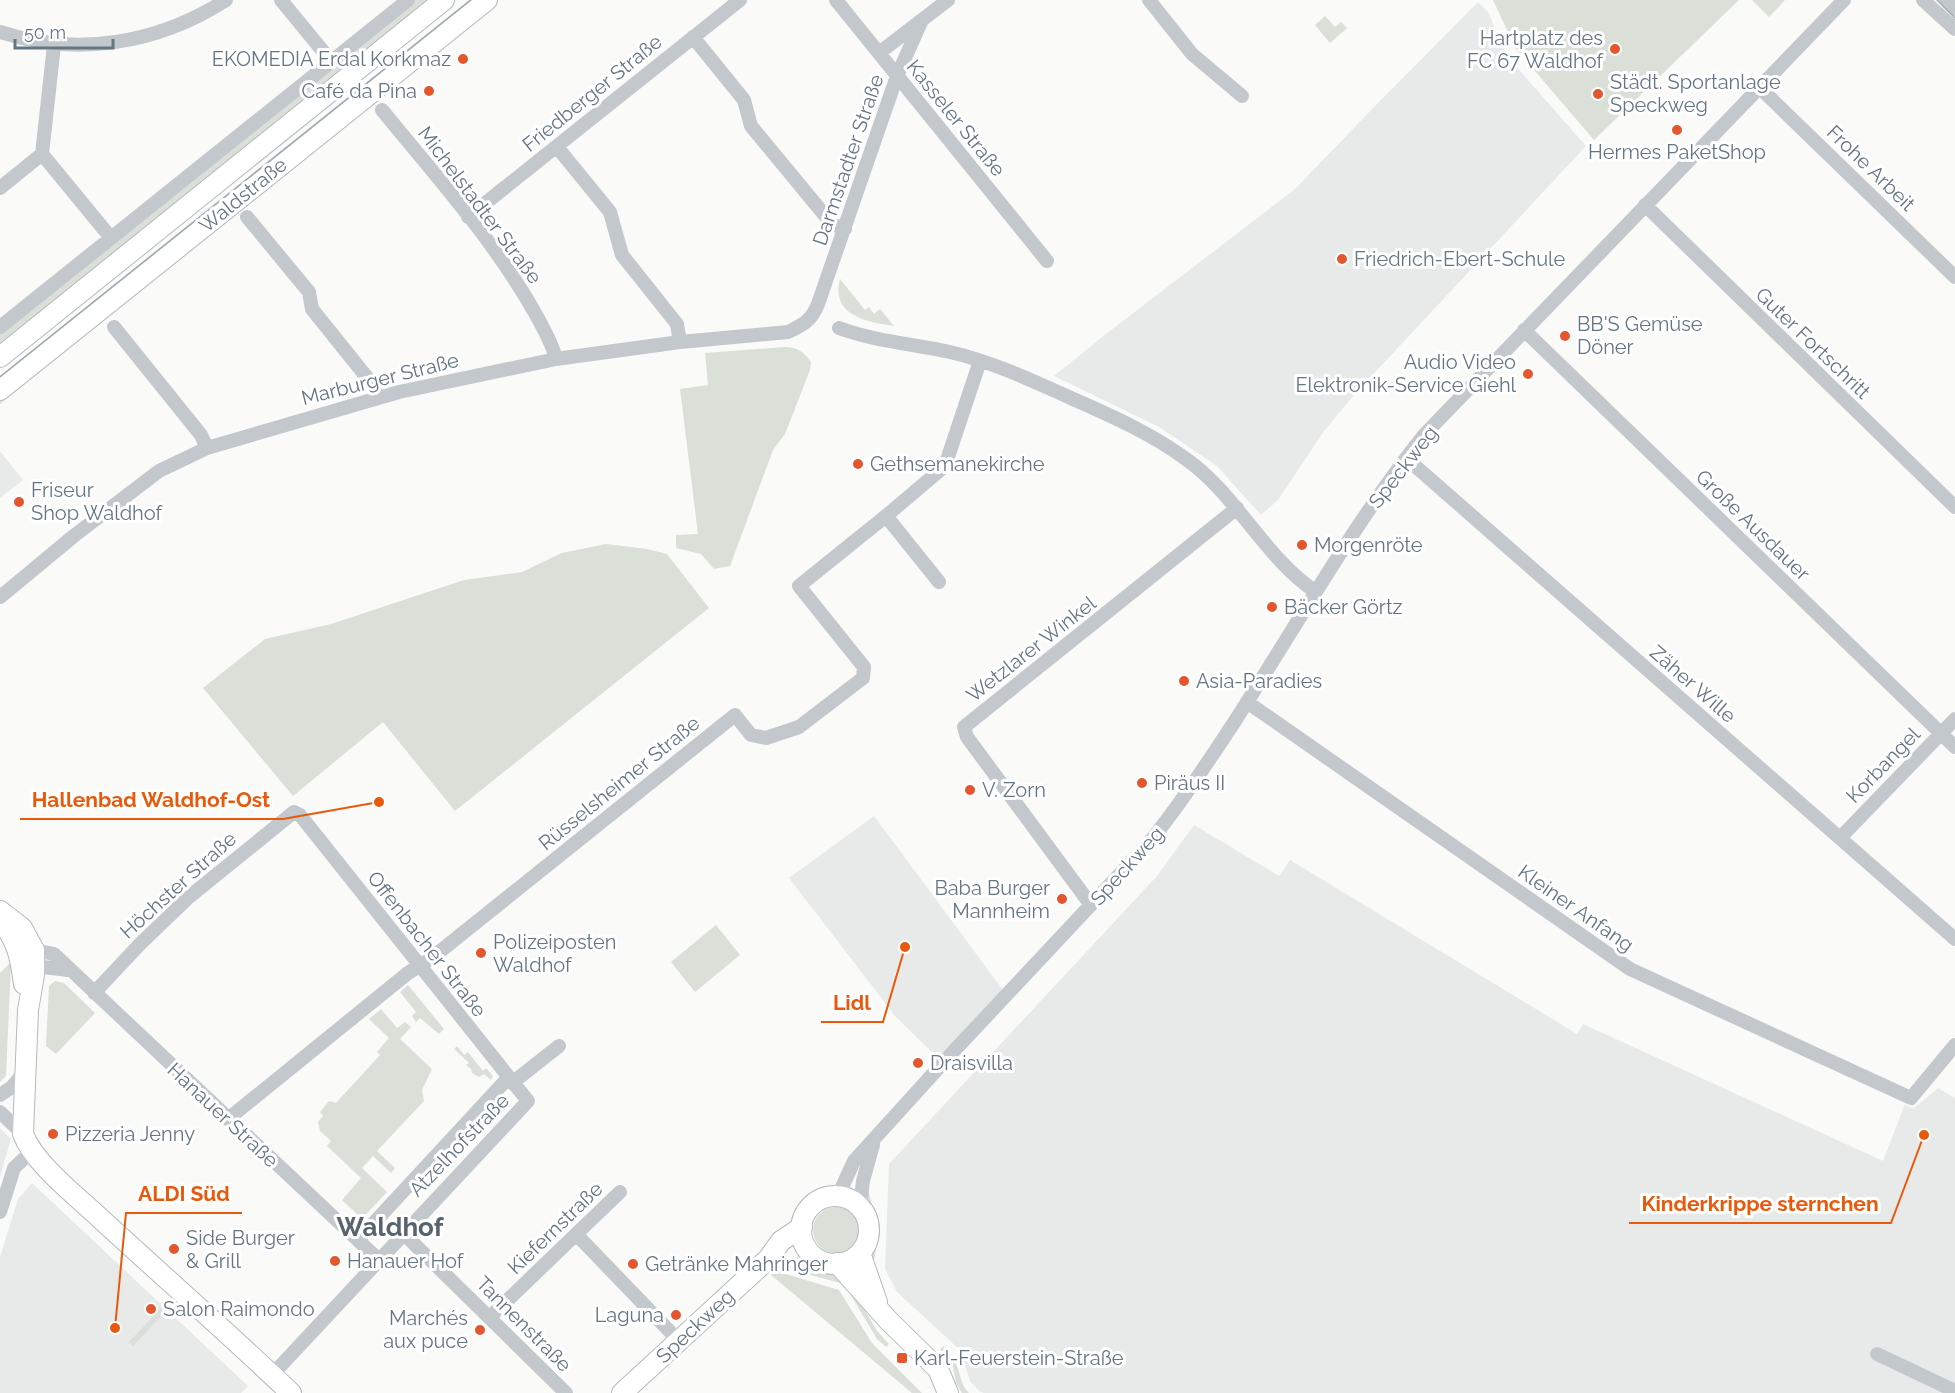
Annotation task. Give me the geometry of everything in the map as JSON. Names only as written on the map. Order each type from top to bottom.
[{"type":"street","points":[[0,32],[54,45],[111,44],[136,39],[198,16],[226,0]]},
{"type":"street","points":[[281,0],[331,61]]},
{"type":"street","points":[[0,327],[408,0]]},
{"type":"street","name":"Waldstraße","points":[[0,357],[444,0]]},
{"type":"street","name":"Waldstraße","points":[[0,390],[487,0]]},
{"type":"street","name":"Friedberger Straße","points":[[468,217],[740,0]]},
{"type":"street","name":"Kasseler Straße","points":[[836,0],[1047,261]]},
{"type":"street","name":"Darmstadter Straße","points":[[879,53],[948,0]]},
{"type":"street","points":[[1149,0],[1192,54],[1242,96]]},
{"type":"street","name":"Speckweg","points":[[622,1393],[768,1259],[782,1241],[802,1227],[804,1217],[810,1208],[827,1197],[838,1196],[854,1161],[1172,815],[1247,702],[1368,511],[1424,435],[1844,0]]},
{"type":"street","points":[[1923,0],[1955,29]]},
{"type":"street","points":[[1946,0],[1955,9]]},
{"type":"street","name":"Darmstadter Straße","points":[[814,315],[897,76],[922,21]]},
{"type":"street","points":[[693,37],[744,100],[752,126],[832,224],[845,229]]},
{"type":"street","points":[[0,188],[42,154],[54,45]]},
{"type":"street","name":"Frohe Arbeit","points":[[1759,87],[1955,277]]},
{"type":"street","name":"Michelstadter Straße","points":[[382,110],[499,258],[526,297],[553,346],[556,359]]},
{"type":"street","points":[[557,147],[610,212],[622,255],[676,324],[680,342]]},
{"type":"street","points":[[42,154],[111,238]]},
{"type":"street","name":"Guter Fortschritt","points":[[1645,206],[1955,507]]},
{"type":"street","points":[[247,217],[309,292],[312,309],[373,385],[377,397]]},
{"type":"street","name":"Marburger Straße","points":[[0,597],[75,535],[159,471],[207,448],[377,397],[556,359],[680,342],[788,332],[804,325],[814,315]]},
{"type":"street","points":[[114,327],[201,435],[207,448]]},
{"type":"street","points":[[838,328],[860,335],[980,361],[1096,409],[1171,449],[1205,474],[1237,508],[1289,572],[1316,592]]},
{"type":"street","name":"Große Ausdauer","points":[[1524,330],[1955,747]]},
{"type":"street","name":"Rüsselsheimer Straße","points":[[228,1119],[355,1015],[433,957],[735,715],[751,735],[766,738],[799,728],[863,678],[864,667],[799,586],[945,466],[980,361]]},
{"type":"street","name":"Zäher Wille","points":[[1406,458],[1955,939]]},
{"type":"street","name":"Wetzlarer Winkel","points":[[1091,905],[966,737],[964,727],[1237,508]]},
{"type":"street","points":[[886,516],[939,582]]},
{"type":"street","name":"Kleiner Anfang","points":[[1247,702],[1630,969],[1911,1098],[1955,1045]]},
{"type":"street","name":"Korbangel","points":[[1840,838],[1955,719]]},
{"type":"street","name":"Offenbacher Straße","points":[[294,812],[300,815],[528,1101]]},
{"type":"street","name":"Höchster Straße","points":[[94,993],[189,897],[294,812]]},
{"type":"street","points":[[0,910],[22,928],[30,959],[23,1134]]},
{"type":"street","points":[[0,918],[30,959]]},
{"type":"street","name":"Hanauer Straße","points":[[30,959],[69,970],[379,1260]]},
{"type":"street","name":"Atzelhofstraße","points":[[358,1240],[510,1080],[559,1046]]},
{"type":"street","points":[[0,1095],[12,1087],[25,1071]]},
{"type":"street","name":"Atzelhofstraße","points":[[272,1375],[528,1101]]},
{"type":"street","points":[[0,1112],[23,1134],[32,1152],[81,1200],[291,1393]]},
{"type":"street","name":"Speckweg","points":[[860,1253],[869,1235],[866,1214],[860,1206],[863,1181],[874,1140]]},
{"type":"street","points":[[0,1212],[14,1168],[32,1152]]},
{"type":"street","name":"Kiefernstraße","points":[[490,1317],[620,1192]]},
{"type":"street","points":[[838,1196],[846,1197],[860,1206]]},
{"type":"street","points":[[802,1227],[802,1235],[808,1250],[821,1260],[837,1263],[860,1253],[882,1313]]},
{"type":"street","name":"Tannenstraße","points":[[403,1233],[566,1393]]},
{"type":"street","points":[[576,1234],[679,1341]]},
{"type":"street","name":"Speckweg","points":[[768,1259],[808,1250]]},
{"type":"street","points":[[837,1263],[882,1313],[939,1370],[948,1393]]},
{"type":"street","points":[[1877,1354],[1955,1391]]},
{"type":"shaded area","points":[[415,0],[431,0],[0,346],[0,333]]},
{"type":"shaded area","name":"Städt. Sportanlage Speckweg","points":[[1493,0],[1739,0],[1594,140],[1516,49]]},
{"type":"shaded area","points":[[1752,0],[1785,0],[1769,17]]},
{"type":"shaded area","name":"Friedrich-Ebert-Schule","points":[[1478,2],[1488,12],[1506,55],[1586,146],[1353,396],[1324,431],[1278,500],[1261,515],[1217,466],[1159,427],[1054,376],[1295,189]]},
{"type":"shaded area","points":[[1325,16],[1335,27],[1341,22],[1347,28],[1330,43],[1315,25]]},
{"type":"shaded area","points":[[379,94],[382,98],[0,404],[0,399]]},
{"type":"shaded area","points":[[840,279],[865,310],[869,307],[874,314],[880,309],[894,326],[863,319],[846,309],[838,291]]},
{"type":"shaded area","points":[[785,347],[797,349],[806,355],[811,362],[810,370],[785,434],[773,450],[730,566],[714,569],[701,554],[676,548],[676,535],[698,534],[680,389],[708,385],[705,353]]},
{"type":"shaded area","points":[[0,451],[23,480],[0,498]]},
{"type":"shaded area","points":[[606,544],[667,554],[709,608],[455,811],[383,722],[293,796],[203,688],[265,639],[331,624],[464,580],[522,572],[562,553]]},
{"type":"shaded area","points":[[874,816],[1003,990],[939,1059],[896,1017],[789,878]]},
{"type":"shaded area","points":[[1194,825],[1279,876],[1290,860],[1577,1034],[1583,1024],[1883,1161],[1905,1104],[1913,1109],[1938,1088],[1955,1098],[1955,1393],[984,1393],[979,1391],[970,1381],[960,1350],[897,1292],[885,1269],[889,1164],[1157,876]]},
{"type":"shaded area","points":[[716,925],[740,955],[695,992],[671,962]]},
{"type":"shaded area","points":[[11,962],[6,1076],[0,1082],[0,973]]},
{"type":"shaded area","points":[[55,981],[64,983],[95,1013],[56,1054],[46,1046],[49,986]]},
{"type":"shaded area","points":[[408,985],[444,1029],[439,1034],[420,1018],[416,1022],[412,1016],[416,1012],[400,992]]},
{"type":"shaded area","points":[[381,1009],[397,1028],[405,1022],[411,1027],[400,1039],[432,1069],[422,1090],[424,1101],[377,1151],[395,1168],[391,1173],[373,1156],[362,1168],[387,1192],[359,1222],[353,1217],[356,1213],[342,1200],[361,1178],[327,1146],[331,1141],[320,1131],[318,1122],[323,1116],[320,1112],[329,1101],[336,1103],[380,1055],[377,1052],[389,1038],[369,1019]]},
{"type":"shaded area","points":[[457,1046],[464,1055],[468,1052],[483,1071],[486,1068],[493,1076],[491,1080],[484,1074],[479,1077],[472,1073],[466,1065],[469,1063],[454,1049]]},
{"type":"shaded area","points":[[0,1128],[11,1139],[0,1177]]},
{"type":"shaded area","points":[[32,1183],[248,1386],[241,1393],[0,1393],[0,1257],[18,1199]]},
{"type":"shaded area","points":[[868,1188],[880,1226],[873,1266],[867,1257],[875,1235],[873,1217],[867,1205]]},
{"type":"shaded area","points":[[836,1207],[852,1214],[859,1230],[852,1246],[836,1253],[820,1246],[813,1230],[820,1214]]},
{"type":"shaded area","points":[[800,1257],[834,1271],[844,1284],[796,1271],[791,1258]]},
{"type":"shaded area","points":[[779,1272],[839,1290],[872,1343],[922,1393],[912,1393],[771,1275],[771,1273]]},
{"type":"shaded area","points":[[853,1289],[877,1331],[889,1344],[886,1347],[877,1339],[849,1292]]},
{"type":"shaded area","points":[[162,1307],[166,1311],[133,1346],[129,1342]]},
{"type":"shaded area","points":[[944,1346],[954,1360],[969,1393],[962,1393],[956,1383],[953,1367],[940,1349]]},
{"type":"tram line","points":[[0,377],[471,0]]},
{"type":"tram line","points":[[1937,0],[1955,18]]},
{"type":"place","name":"Hartplatz des FC 67 Waldhof","points":[[1615,49]]},
{"type":"place","name":"EKOMEDIA Erdal Korkmaz","points":[[463,59]]},
{"type":"place","name":"Café da Pina","points":[[429,91]]},
{"type":"place","name":"Städt. Sportanlage Speckweg","points":[[1598,94]]},
{"type":"place","name":"Hermes PaketShop","points":[[1677,130]]},
{"type":"place","name":"Friedrich-Ebert-Schule","points":[[1342,259]]},
{"type":"place","name":"BB'S Gemüse Döner","points":[[1565,336]]},
{"type":"place","name":"Audio Video Elektronik-Service Giehl","points":[[1528,374]]},
{"type":"place","name":"Gethsemanekirche","points":[[858,464]]},
{"type":"place","name":"Friseur Shop Waldhof","points":[[19,502]]},
{"type":"place","name":"Morgenröte","points":[[1302,545]]},
{"type":"place","name":"Bäcker Görtz","points":[[1272,607]]},
{"type":"place","name":"Asia-Paradies","points":[[1184,681]]},
{"type":"place","name":"Piräus II","points":[[1142,783]]},
{"type":"place","name":"V. Zorn","points":[[970,790]]},
{"type":"place","name":"Hallenbad Waldhof-Ost","points":[[379,802]]},
{"type":"place","name":"Baba Burger Mannheim","points":[[1062,899]]},
{"type":"place","name":"Lidl","points":[[905,947]]},
{"type":"place","name":"Polizeiposten Waldhof","points":[[481,953]]},
{"type":"place","name":"Draisvilla","points":[[918,1063]]},
{"type":"place","name":"Pizzeria Jenny","points":[[53,1134]]},
{"type":"place","name":"Kinderkrippe sternchen","points":[[1924,1135]]},
{"type":"place","name":"Side Burger & Grill","points":[[174,1249]]},
{"type":"place","name":"Hanauer Hof","points":[[335,1261]]},
{"type":"place","name":"Getränke Mahringer","points":[[633,1264]]},
{"type":"place","name":"Salon Raimondo","points":[[151,1309]]},
{"type":"place","name":"Laguna","points":[[676,1315]]},
{"type":"place","name":"ALDI Süd","points":[[115,1328]]},
{"type":"place","name":"Marchés aux puce","points":[[480,1330]]},
{"type":"place","name":"Karl-Feuerstein-Straße","points":[[902,1358]]},
{"type":"district","name":"Waldhof","points":[[390,1227]]}]
